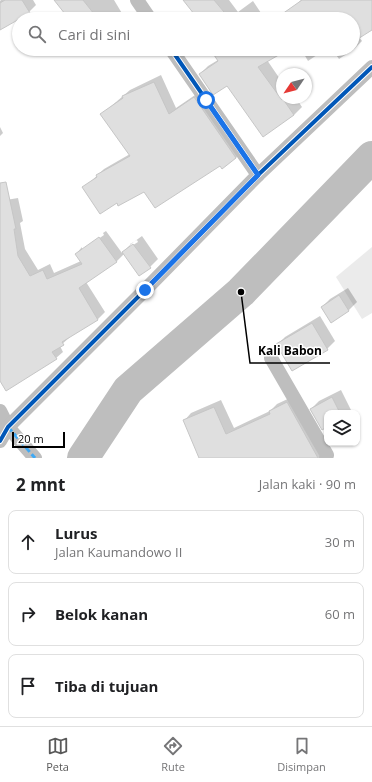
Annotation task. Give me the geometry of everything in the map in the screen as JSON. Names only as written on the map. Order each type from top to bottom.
[{"type":"street","points":[[137,0],[145,12]]},
{"type":"street","points":[[176,56],[258,175]]},
{"type":"street","points":[[0,440],[12,432],[145,290],[258,175],[372,67]]},
{"type":"street","points":[[271,358],[327,455],[326,458]]},
{"type":"street","points":[[0,411],[12,432],[35,458]]},
{"type":"shaded area","points":[[372,247],[372,313],[362,319],[336,277]]},
{"type":"building","points":[[5,0],[22,0],[29,12],[12,12],[12,23],[0,30],[0,3]]},
{"type":"building","points":[[54,0],[83,0],[92,12],[63,12]]},
{"type":"building","points":[[183,0],[214,0],[224,12],[192,12]]},
{"type":"building","points":[[302,0],[372,0],[372,30],[360,38],[360,12],[285,12]]},
{"type":"building","points":[[215,56],[277,56],[258,67],[276,92],[276,104],[286,104],[294,115],[263,137],[227,86],[213,95],[199,74],[218,61]]},
{"type":"building","points":[[154,82],[169,114],[194,97],[236,158],[222,169],[220,166],[155,208],[144,192],[118,206],[117,203],[100,214],[82,187],[97,177],[96,175],[130,156],[100,114],[123,98],[122,96]]},
{"type":"building","points":[[6,182],[16,229],[14,229],[18,256],[30,276],[43,270],[47,279],[82,264],[75,254],[99,237],[117,262],[79,288],[98,320],[62,342],[64,345],[52,352],[57,359],[6,391],[0,381],[0,183]]},
{"type":"building","points":[[133,244],[151,268],[139,276],[122,252]]},
{"type":"building","points":[[339,295],[349,311],[331,323],[321,307]]},
{"type":"building","points":[[312,323],[328,350],[292,371],[276,344]]},
{"type":"building","points":[[332,397],[338,410],[324,410],[324,429],[322,430],[310,409]]},
{"type":"building","points":[[287,402],[318,458],[199,458],[183,420],[214,407],[226,434],[270,414],[269,411]]},
{"type":"waterway","points":[[83,458],[128,390],[241,292],[372,157]]},
{"type":"marked path","points":[[8,427],[35,458]]},
{"type":"cycle path","points":[[176,56],[258,175]]},
{"type":"cycle path","points":[[0,441],[8,427],[258,175],[372,67]]},
{"type":"place","name":"Kali Babon","points":[[241,292]]},
{"type":"route","points":[[145,290],[258,175],[206,100]]}]
